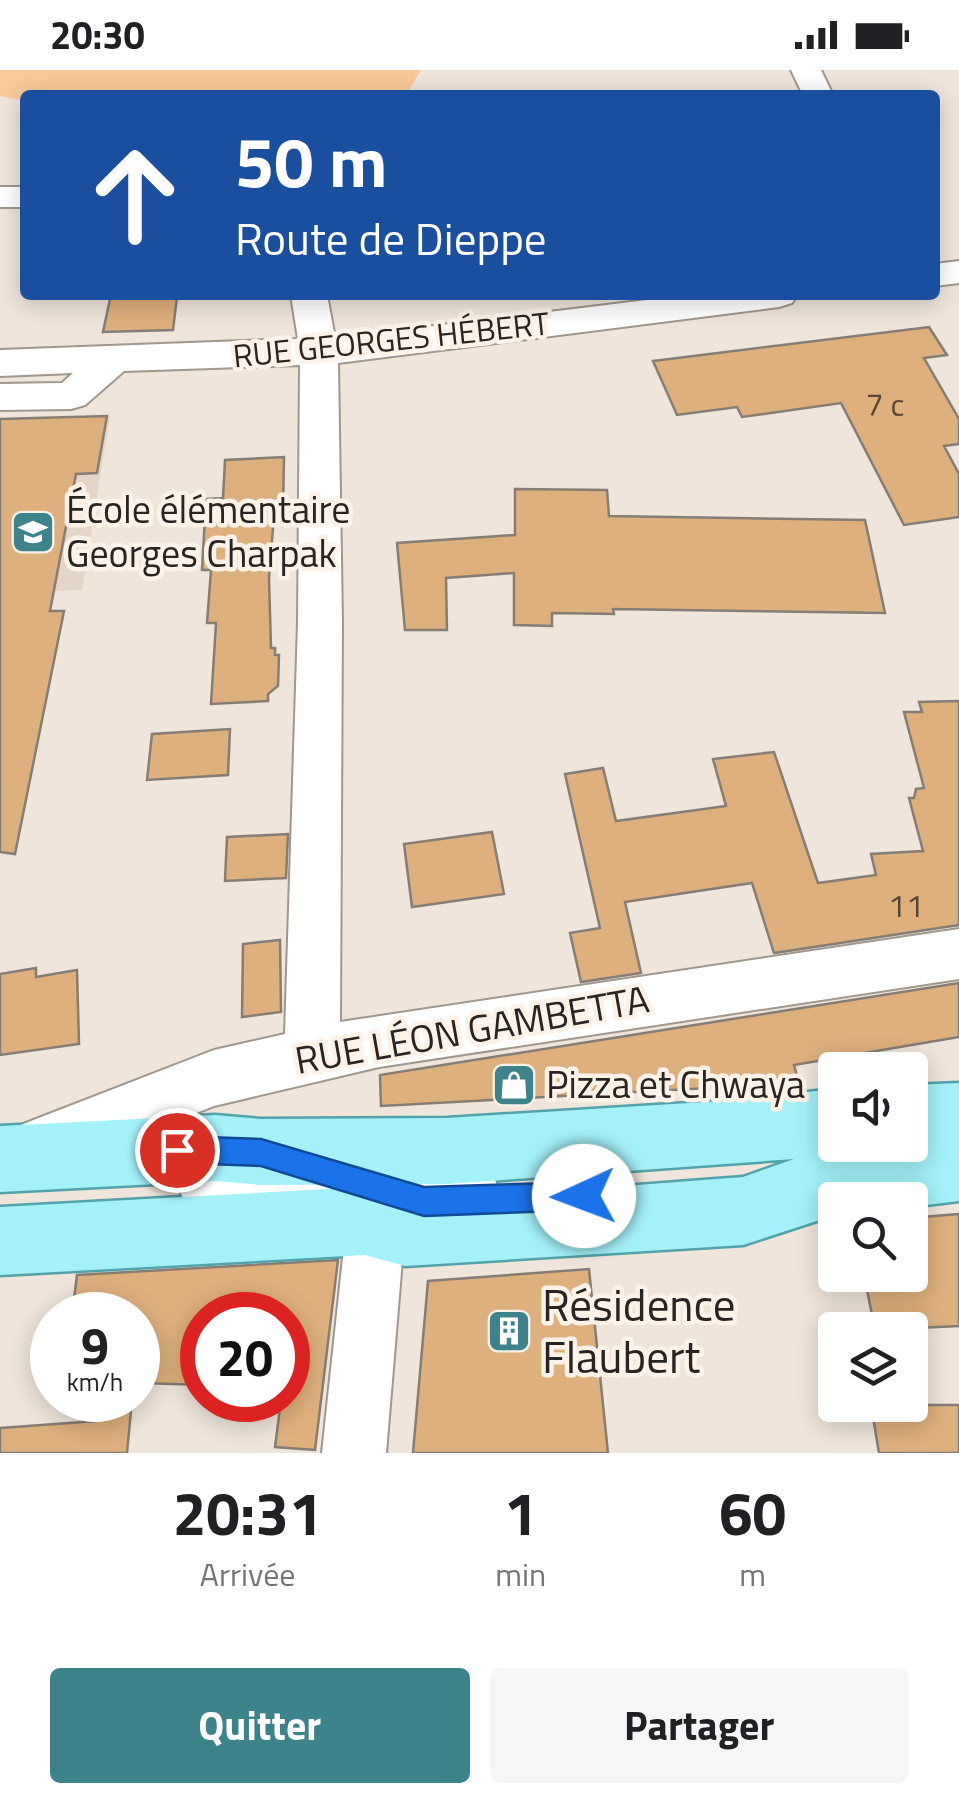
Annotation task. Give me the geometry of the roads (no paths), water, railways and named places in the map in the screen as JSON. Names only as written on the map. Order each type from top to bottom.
[{"type":"main road","points":[[928,1117],[959,1116]]},
{"type":"main road","points":[[0,1241],[374,1197],[447,1151],[720,1134],[818,1124]]},
{"type":"main road","points":[[2,1167],[216,1148],[261,1152],[374,1197],[420,1231],[743,1211],[825,1182],[959,1168]]},
{"type":"street","points":[[309,300],[319,352],[320,623],[312,1055]]},
{"type":"street","name":"RUE GEORGES HÉBERT","points":[[0,363],[319,352],[740,300]]},
{"type":"street","points":[[0,397],[71,396],[112,360]]},
{"type":"street","name":"RUE LÉON GAMBETTA","points":[[2,1167],[214,1078],[312,1055],[398,1037],[959,954]]},
{"type":"street","points":[[928,1143],[959,1142]]},
{"type":"street","points":[[2,1167],[223,1178],[424,1202],[707,1188],[818,1153]]},
{"type":"street","points":[[354,1453],[374,1197]]},
{"type":"place","name":"École élémentaire Georges Charpak","points":[[33,532]]},
{"type":"place","name":"Pizza et Chwaya","points":[[514,1085]]},
{"type":"place","name":"Résidence Flaubert","points":[[509,1331]]}]
